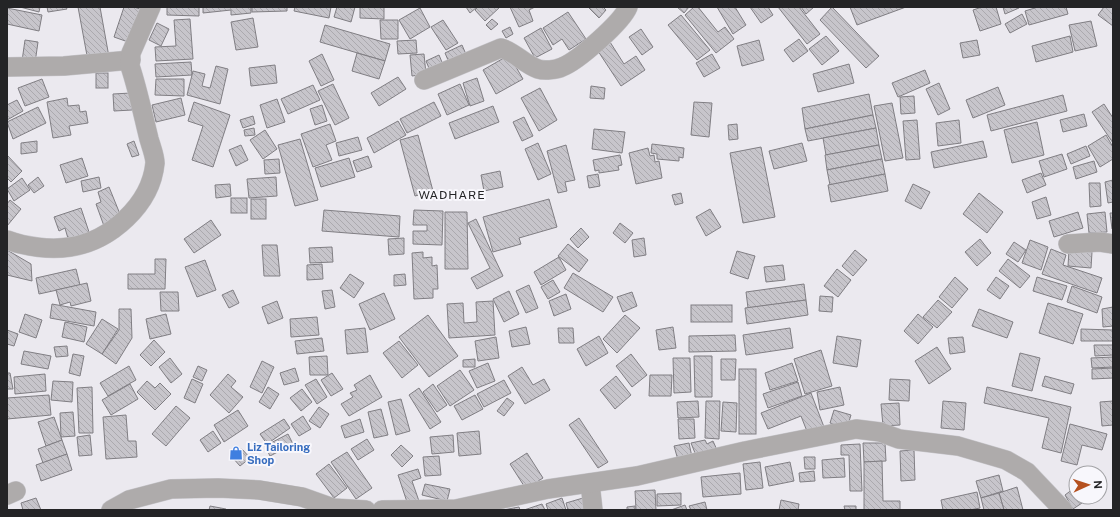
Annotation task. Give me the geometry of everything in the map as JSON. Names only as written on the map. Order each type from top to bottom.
[{"type":"street","points":[[7,240],[45,248],[70,247],[85,243],[120,225],[139,206],[152,178],[155,161],[130,66],[131,53],[151,7]]},
{"type":"street","points":[[424,80],[501,48],[511,51],[522,61],[539,69],[561,68],[577,60],[616,23],[628,7]]},
{"type":"street","points":[[7,68],[64,66],[131,60]]},
{"type":"street","points":[[1068,244],[1100,242],[1113,244]]},
{"type":"street","points":[[382,510],[456,509],[548,489],[637,476],[745,451],[856,429],[880,432],[899,439],[958,446],[1006,460],[1027,472],[1063,510]]},
{"type":"street","points":[[590,483],[593,510]]},
{"type":"street","points":[[111,510],[129,500],[172,489],[218,488],[259,490],[302,498],[333,508],[366,510]]},
{"type":"building","points":[[20,7],[40,7],[39,12]]},
{"type":"building","points":[[47,7],[66,7],[67,9],[48,12]]},
{"type":"building","points":[[78,7],[100,7],[109,57],[88,61]]},
{"type":"building","points":[[124,7],[134,7],[143,10],[131,43],[114,37]]},
{"type":"building","points":[[167,7],[199,7],[199,16],[167,15]]},
{"type":"building","points":[[203,7],[251,7],[251,13],[231,15],[231,10],[203,13]]},
{"type":"building","points":[[252,7],[287,7],[287,11],[252,12]]},
{"type":"building","points":[[295,7],[331,7],[329,18],[294,11]]},
{"type":"building","points":[[337,7],[355,7],[351,22],[334,17]]},
{"type":"building","points":[[360,7],[384,7],[384,19],[360,18]]},
{"type":"building","points":[[466,7],[477,7],[470,13]]},
{"type":"building","points":[[478,7],[500,7],[485,21],[475,10]]},
{"type":"building","points":[[510,7],[535,7],[529,10],[533,21],[519,27]]},
{"type":"building","points":[[588,7],[603,7],[606,10],[599,18]]},
{"type":"building","points":[[677,7],[689,7],[684,13]]},
{"type":"building","points":[[694,7],[698,7],[718,32],[725,27],[734,39],[716,53],[685,15]]},
{"type":"building","points":[[717,7],[735,7],[746,25],[733,34]]},
{"type":"building","points":[[750,7],[768,7],[773,15],[761,23]]},
{"type":"building","points":[[778,7],[799,7],[820,34],[807,44]]},
{"type":"building","points":[[801,7],[814,7],[806,14]]},
{"type":"building","points":[[832,7],[879,56],[866,68],[820,20]]},
{"type":"building","points":[[850,7],[906,7],[857,25]]},
{"type":"building","points":[[982,7],[996,7],[1001,24],[980,31],[973,10]]},
{"type":"building","points":[[1003,7],[1018,7],[1019,8],[1005,14]]},
{"type":"building","points":[[1038,7],[1066,7],[1068,14],[1029,25],[1025,11]]},
{"type":"building","points":[[1104,7],[1113,7],[1113,26],[1098,15]]},
{"type":"building","points":[[7,8],[42,15],[39,31],[7,24]]},
{"type":"building","points":[[420,8],[430,27],[410,39],[399,20]]},
{"type":"building","points":[[568,12],[586,39],[569,50],[562,39],[553,45],[543,28]]},
{"type":"building","points":[[1022,14],[1027,24],[1010,33],[1005,24]]},
{"type":"building","points":[[681,15],[710,50],[697,60],[668,25]]},
{"type":"building","points":[[253,18],[258,47],[236,50],[231,22]]},
{"type":"building","points":[[190,19],[193,59],[156,61],[155,47],[176,46],[174,20]]},
{"type":"building","points":[[492,19],[498,24],[491,30],[486,25]]},
{"type":"building","points":[[380,20],[398,20],[398,39],[381,39]]},
{"type":"building","points":[[443,20],[458,43],[446,50],[431,27]]},
{"type":"building","points":[[1091,21],[1097,46],[1075,51],[1069,25]]},
{"type":"building","points":[[157,23],[169,29],[161,46],[149,40]]},
{"type":"building","points":[[325,25],[390,44],[385,61],[320,42]]},
{"type":"building","points":[[510,27],[513,34],[506,38],[502,31]]},
{"type":"building","points":[[541,28],[552,49],[535,58],[524,38]]},
{"type":"building","points":[[641,29],[653,47],[642,55],[629,37]]},
{"type":"building","points":[[826,36],[839,51],[822,65],[809,49]]},
{"type":"building","points":[[1070,36],[1073,52],[1036,62],[1032,46]]},
{"type":"building","points":[[799,39],[808,51],[793,62],[784,50]]},
{"type":"building","points":[[25,40],[38,42],[35,63],[22,61]]},
{"type":"building","points":[[416,40],[417,53],[398,54],[397,41]]},
{"type":"building","points":[[759,40],[764,60],[742,66],[737,46]]},
{"type":"building","points":[[977,40],[980,55],[963,58],[960,43]]},
{"type":"building","points":[[610,42],[624,64],[636,56],[645,70],[621,86],[598,51]]},
{"type":"building","points":[[462,45],[468,59],[451,67],[445,53]]},
{"type":"building","points":[[357,53],[385,61],[379,79],[352,71]]},
{"type":"building","points":[[322,54],[334,80],[321,86],[309,61]]},
{"type":"building","points":[[424,54],[426,74],[412,76],[410,55]]},
{"type":"building","points":[[712,54],[720,68],[704,77],[696,63]]},
{"type":"building","points":[[439,55],[444,67],[431,73],[426,61]]},
{"type":"building","points":[[509,55],[523,79],[496,94],[483,70]]},
{"type":"building","points":[[191,62],[192,75],[156,77],[155,64]]},
{"type":"building","points":[[849,64],[854,83],[818,92],[813,74]]},
{"type":"building","points":[[275,65],[277,83],[251,86],[249,68]]},
{"type":"building","points":[[216,66],[228,69],[220,104],[187,95],[193,71],[205,74],[202,86],[210,88]]},
{"type":"building","points":[[925,70],[930,83],[898,97],[892,83]]},
{"type":"building","points":[[96,73],[108,73],[108,88],[96,88]]},
{"type":"building","points":[[398,77],[406,89],[379,106],[371,93]]},
{"type":"building","points":[[477,78],[484,101],[470,106],[463,83]]},
{"type":"building","points":[[42,79],[49,97],[25,106],[18,88]]},
{"type":"building","points":[[156,79],[184,79],[184,96],[155,95]]},
{"type":"building","points":[[939,83],[950,109],[938,115],[926,89]]},
{"type":"building","points":[[333,84],[349,118],[335,125],[318,91]]},
{"type":"building","points":[[460,84],[469,105],[447,115],[438,94]]},
{"type":"building","points":[[313,85],[320,100],[288,114],[281,99]]},
{"type":"building","points":[[591,86],[605,88],[604,99],[590,98]]},
{"type":"building","points":[[998,87],[1005,105],[973,118],[966,100]]},
{"type":"building","points":[[540,88],[557,120],[539,131],[521,98]]},
{"type":"building","points":[[131,93],[132,110],[114,111],[113,94]]},
{"type":"building","points":[[869,94],[873,115],[805,129],[802,108]]},
{"type":"building","points":[[1063,95],[1067,111],[991,131],[987,115]]},
{"type":"building","points":[[914,96],[915,113],[901,114],[900,97]]},
{"type":"building","points":[[67,98],[68,106],[79,105],[80,112],[86,111],[88,123],[69,126],[71,135],[53,138],[47,102]]},
{"type":"building","points":[[181,98],[185,115],[156,122],[152,105]]},
{"type":"building","points":[[277,99],[285,122],[267,128],[260,105]]},
{"type":"building","points":[[17,100],[23,111],[7,120],[7,105]]},
{"type":"building","points":[[194,102],[230,115],[213,167],[192,160],[203,126],[188,121]]},
{"type":"building","points":[[434,102],[441,116],[407,133],[400,119]]},
{"type":"building","points":[[694,102],[712,103],[709,137],[691,135]]},
{"type":"building","points":[[892,103],[903,158],[885,161],[874,106]]},
{"type":"building","points":[[1104,104],[1113,118],[1113,143],[1092,112]]},
{"type":"building","points":[[322,105],[327,121],[315,125],[310,109]]},
{"type":"building","points":[[493,106],[499,122],[455,139],[449,123]]},
{"type":"building","points":[[38,107],[46,123],[13,139],[7,122]]},
{"type":"building","points":[[1084,114],[1087,126],[1063,132],[1060,120]]},
{"type":"building","points":[[873,115],[876,128],[808,141],[805,129]]},
{"type":"building","points":[[253,116],[255,124],[243,128],[240,120]]},
{"type":"building","points":[[524,117],[533,136],[522,141],[513,122]]},
{"type":"building","points":[[917,120],[920,159],[906,160],[903,121]]},
{"type":"building","points":[[959,120],[961,143],[938,146],[936,123]]},
{"type":"building","points":[[398,121],[406,135],[374,153],[367,138]]},
{"type":"building","points":[[1037,122],[1044,155],[1012,163],[1004,130]]},
{"type":"building","points":[[330,124],[336,141],[326,145],[332,160],[313,167],[301,134]]},
{"type":"building","points":[[737,124],[738,139],[729,140],[728,125]]},
{"type":"building","points":[[254,128],[255,135],[245,136],[244,130]]},
{"type":"building","points":[[876,128],[879,145],[826,155],[823,138]]},
{"type":"building","points":[[594,129],[625,132],[622,153],[592,149]]},
{"type":"building","points":[[265,130],[277,149],[263,159],[250,140]]},
{"type":"building","points":[[418,135],[433,191],[415,196],[400,140]]},
{"type":"building","points":[[1106,135],[1113,147],[1113,159],[1100,167],[1088,146]]},
{"type":"building","points":[[358,137],[362,150],[339,156],[336,143]]},
{"type":"building","points":[[300,139],[318,200],[295,206],[278,145]]},
{"type":"building","points":[[37,141],[37,152],[21,154],[21,143]]},
{"type":"building","points":[[134,141],[139,155],[132,157],[127,144]]},
{"type":"building","points":[[983,141],[987,157],[934,168],[931,152]]},
{"type":"building","points":[[538,143],[551,174],[538,180],[525,149]]},
{"type":"building","points":[[802,143],[807,161],[774,169],[769,151]]},
{"type":"building","points":[[652,144],[684,148],[683,158],[679,157],[679,161],[657,159],[657,154],[651,153]]},
{"type":"building","points":[[241,145],[248,160],[236,166],[229,150]]},
{"type":"building","points":[[566,145],[575,180],[565,182],[567,191],[558,193],[547,151]]},
{"type":"building","points":[[879,145],[882,159],[827,170],[825,155]]},
{"type":"building","points":[[1086,146],[1090,156],[1071,164],[1067,154]]},
{"type":"building","points":[[761,147],[775,217],[743,223],[730,153]]},
{"type":"building","points":[[648,148],[650,156],[654,155],[655,162],[659,161],[662,178],[636,184],[629,153]]},
{"type":"building","points":[[1062,154],[1067,169],[1044,177],[1039,161]]},
{"type":"building","points":[[7,155],[22,171],[11,182],[7,178]]},
{"type":"building","points":[[620,155],[622,165],[618,166],[619,170],[599,173],[599,170],[595,171],[593,160]]},
{"type":"building","points":[[368,156],[372,167],[357,172],[353,161]]},
{"type":"building","points":[[82,158],[88,176],[66,183],[60,165]]},
{"type":"building","points":[[349,158],[355,177],[321,187],[315,168]]},
{"type":"building","points":[[279,159],[280,173],[265,174],[264,160]]},
{"type":"building","points":[[882,159],[885,174],[830,185],[827,170]]},
{"type":"building","points":[[1094,161],[1097,172],[1076,179],[1073,167]]},
{"type":"building","points":[[500,171],[503,187],[484,191],[481,175]]},
{"type":"building","points":[[1041,173],[1046,185],[1027,193],[1022,180]]},
{"type":"building","points":[[598,174],[600,186],[589,188],[587,176]]},
{"type":"building","points":[[885,174],[888,191],[831,202],[828,185]]},
{"type":"building","points":[[38,177],[44,186],[34,193],[28,185]]},
{"type":"building","points":[[99,177],[101,188],[83,192],[81,181]]},
{"type":"building","points":[[276,177],[277,196],[249,198],[247,179]]},
{"type":"building","points":[[22,178],[30,190],[14,201],[7,189]]},
{"type":"building","points":[[1113,180],[1113,202],[1108,203],[1105,182]]},
{"type":"building","points":[[1089,183],[1100,183],[1101,206],[1090,207]]},
{"type":"building","points":[[230,184],[231,196],[216,198],[215,185]]},
{"type":"building","points":[[913,184],[930,192],[921,209],[905,201]]},
{"type":"building","points":[[109,187],[122,219],[104,226],[96,204],[101,202],[98,192]]},
{"type":"building","points":[[681,193],[683,203],[675,205],[672,195]]},
{"type":"building","points":[[979,193],[1003,212],[987,233],[963,214]]},
{"type":"building","points":[[1046,197],[1051,215],[1037,219],[1032,202]]},
{"type":"building","points":[[231,198],[247,198],[247,213],[231,213]]},
{"type":"building","points":[[251,199],[266,199],[266,219],[251,219]]},
{"type":"building","points":[[549,199],[557,227],[519,238],[521,244],[493,252],[483,217]]},
{"type":"building","points":[[10,200],[21,209],[7,226],[7,204]]},
{"type":"building","points":[[81,208],[90,235],[69,242],[65,228],[59,231],[54,217]]},
{"type":"building","points":[[710,209],[721,227],[706,236],[696,217]]},
{"type":"building","points":[[324,210],[400,216],[399,237],[322,231]]},
{"type":"building","points":[[414,210],[443,211],[442,245],[413,244],[413,231],[427,231],[427,225],[413,225]]},
{"type":"building","points":[[445,212],[467,212],[468,269],[445,269]]},
{"type":"building","points":[[1078,212],[1083,228],[1054,237],[1049,221]]},
{"type":"building","points":[[1105,212],[1107,232],[1089,233],[1087,214]]},
{"type":"building","points":[[1110,213],[1113,213],[1113,229],[1112,229]]},
{"type":"building","points":[[476,219],[503,276],[477,289],[471,278],[490,268],[468,223]]},
{"type":"building","points":[[211,220],[221,235],[194,253],[184,239]]},
{"type":"building","points":[[620,223],[633,233],[625,243],[613,233]]},
{"type":"building","points":[[581,228],[589,237],[578,248],[570,239]]},
{"type":"building","points":[[404,238],[404,254],[389,255],[388,239]]},
{"type":"building","points":[[644,238],[646,255],[634,257],[632,240]]},
{"type":"building","points":[[980,239],[991,253],[977,266],[965,252]]},
{"type":"building","points":[[1030,240],[1048,247],[1041,270],[1022,263]]},
{"type":"building","points":[[1014,242],[1026,250],[1018,262],[1006,254]]},
{"type":"building","points":[[568,244],[588,260],[579,272],[558,256]]},
{"type":"building","points":[[262,245],[277,245],[280,276],[264,276]]},
{"type":"building","points":[[332,247],[333,262],[310,263],[309,248]]},
{"type":"building","points":[[1051,249],[1066,255],[1063,265],[1102,278],[1097,293],[1042,274]]},
{"type":"building","points":[[7,250],[31,264],[32,281],[7,275]]},
{"type":"building","points":[[855,250],[867,260],[853,276],[842,266]]},
{"type":"building","points":[[1069,250],[1092,252],[1091,268],[1068,266]]},
{"type":"building","points":[[737,251],[755,256],[748,279],[730,273]]},
{"type":"building","points":[[423,252],[423,258],[432,257],[432,266],[437,265],[438,289],[433,289],[433,298],[414,299],[412,253]]},
{"type":"building","points":[[559,257],[566,270],[541,285],[534,272]]},
{"type":"building","points":[[155,259],[166,259],[165,289],[128,289],[128,274],[155,274]]},
{"type":"building","points":[[1008,259],[1030,276],[1020,288],[999,271]]},
{"type":"building","points":[[205,260],[216,290],[197,297],[185,267]]},
{"type":"building","points":[[322,264],[323,279],[307,280],[307,265]]},
{"type":"building","points":[[783,265],[785,280],[766,282],[764,267]]},
{"type":"building","points":[[76,269],[80,285],[39,294],[36,278]]},
{"type":"building","points":[[837,269],[851,280],[838,297],[824,286]]},
{"type":"building","points":[[573,273],[613,297],[603,312],[564,288]]},
{"type":"building","points":[[350,274],[364,283],[354,298],[340,288]]},
{"type":"building","points":[[405,274],[406,285],[394,286],[394,275]]},
{"type":"building","points":[[955,277],[968,289],[952,308],[939,297]]},
{"type":"building","points":[[996,277],[1009,286],[1000,299],[987,290]]},
{"type":"building","points":[[1037,277],[1067,286],[1062,300],[1033,291]]},
{"type":"building","points":[[553,280],[560,292],[548,299],[541,287]]},
{"type":"building","points":[[87,283],[91,301],[71,306],[70,302],[60,305],[56,290]]},
{"type":"building","points":[[804,284],[806,300],[748,308],[746,292]]},
{"type":"building","points":[[529,285],[538,308],[526,313],[516,291]]},
{"type":"building","points":[[1072,286],[1102,297],[1097,313],[1067,302]]},
{"type":"building","points":[[233,290],[239,303],[229,308],[222,295]]},
{"type":"building","points":[[332,290],[335,307],[325,309],[322,291]]},
{"type":"building","points":[[509,291],[519,314],[504,322],[493,299]]},
{"type":"building","points":[[160,292],[178,292],[179,311],[161,311]]},
{"type":"building","points":[[632,292],[637,306],[623,312],[617,297]]},
{"type":"building","points":[[384,293],[395,319],[370,330],[359,304]]},
{"type":"building","points":[[566,294],[571,309],[554,316],[549,301]]},
{"type":"building","points":[[820,296],[833,297],[832,312],[819,311]]},
{"type":"building","points":[[806,300],[808,315],[747,324],[745,308]]},
{"type":"building","points":[[938,300],[952,312],[937,328],[923,317]]},
{"type":"building","points":[[277,301],[283,318],[268,324],[262,307]]},
{"type":"building","points":[[493,301],[495,335],[449,338],[447,304],[463,303],[464,323],[477,322],[476,302]]},
{"type":"building","points":[[1048,303],[1083,314],[1073,344],[1039,333]]},
{"type":"building","points":[[52,304],[96,312],[94,326],[50,318]]},
{"type":"building","points":[[691,305],[732,305],[732,322],[691,322]]},
{"type":"building","points":[[1113,307],[1113,326],[1103,327],[1102,309]]},
{"type":"building","points":[[119,309],[131,309],[132,338],[116,364],[102,354],[119,330]]},
{"type":"building","points":[[979,309],[1013,322],[1007,338],[972,326]]},
{"type":"building","points":[[25,314],[42,320],[36,338],[19,332]]},
{"type":"building","points":[[166,314],[171,334],[150,339],[146,319]]},
{"type":"building","points":[[918,314],[933,327],[918,344],[904,331]]},
{"type":"building","points":[[428,315],[458,356],[429,377],[399,337]]},
{"type":"building","points":[[625,315],[640,328],[617,353],[603,339]]},
{"type":"building","points":[[317,317],[319,335],[291,337],[290,319]]},
{"type":"building","points":[[102,319],[118,329],[102,354],[86,344]]},
{"type":"building","points":[[65,322],[87,327],[84,342],[62,337]]},
{"type":"building","points":[[526,327],[530,344],[512,347],[509,331]]},
{"type":"building","points":[[673,327],[676,348],[659,350],[656,330]]},
{"type":"building","points":[[365,328],[368,352],[347,354],[345,330]]},
{"type":"building","points":[[558,328],[573,328],[574,343],[559,343]]},
{"type":"building","points":[[790,328],[793,348],[746,355],[743,335]]},
{"type":"building","points":[[1081,329],[1113,330],[1113,341],[1081,341]]},
{"type":"building","points":[[7,330],[18,334],[14,346],[7,344]]},
{"type":"building","points":[[735,335],[736,351],[689,352],[689,336]]},
{"type":"building","points":[[599,336],[608,353],[586,366],[577,349]]},
{"type":"building","points":[[837,336],[861,340],[857,367],[833,363]]},
{"type":"building","points":[[496,337],[499,358],[478,361],[475,341]]},
{"type":"building","points":[[963,337],[965,352],[950,354],[948,338]]},
{"type":"building","points":[[322,338],[324,351],[297,354],[295,341]]},
{"type":"building","points":[[154,340],[165,352],[151,366],[140,355]]},
{"type":"building","points":[[399,341],[418,365],[402,378],[383,353]]},
{"type":"building","points":[[1094,345],[1113,345],[1113,355],[1095,356]]},
{"type":"building","points":[[67,346],[68,356],[56,357],[54,347]]},
{"type":"building","points":[[937,347],[951,369],[929,384],[915,361]]},
{"type":"building","points":[[821,350],[832,386],[805,394],[794,359]]},
{"type":"building","points":[[24,351],[51,356],[48,369],[21,364]]},
{"type":"building","points":[[1020,353],[1040,358],[1032,391],[1012,386]]},
{"type":"building","points":[[73,354],[84,356],[80,376],[69,373]]},
{"type":"building","points":[[631,354],[647,375],[632,387],[616,366]]},
{"type":"building","points":[[327,356],[328,375],[310,375],[309,357]]},
{"type":"building","points":[[694,356],[712,356],[712,397],[695,397]]},
{"type":"building","points":[[1113,357],[1113,367],[1092,368],[1091,358]]},
{"type":"building","points":[[170,358],[182,374],[171,383],[159,367]]},
{"type":"building","points":[[673,358],[690,358],[691,392],[674,393]]},
{"type":"building","points":[[475,359],[475,367],[463,367],[463,360]]},
{"type":"building","points":[[721,359],[736,359],[735,380],[721,380]]},
{"type":"building","points":[[262,361],[274,367],[262,393],[250,387]]},
{"type":"building","points":[[488,363],[495,381],[477,388],[469,371]]},
{"type":"building","points":[[792,363],[798,381],[770,390],[765,373]]},
{"type":"building","points":[[129,366],[136,380],[108,396],[100,383]]},
{"type":"building","points":[[198,366],[207,370],[202,381],[193,377]]},
{"type":"building","points":[[522,367],[533,385],[544,379],[550,390],[525,404],[508,376]]},
{"type":"building","points":[[295,368],[299,381],[284,385],[280,373]]},
{"type":"building","points":[[1113,368],[1113,378],[1092,379],[1092,369]]},
{"type":"building","points":[[739,369],[756,369],[756,434],[739,434]]},
{"type":"building","points":[[460,370],[474,390],[450,406],[437,386]]},
{"type":"building","points":[[7,373],[10,373],[13,389],[7,389]]},
{"type":"building","points":[[332,373],[343,389],[331,396],[321,380]]},
{"type":"building","points":[[45,374],[46,391],[15,394],[14,377]]},
{"type":"building","points":[[228,374],[236,381],[231,387],[243,397],[229,413],[210,395]]},
{"type":"building","points":[[370,375],[382,397],[349,416],[341,404],[353,397],[350,393],[357,390],[354,385]]},
{"type":"building","points":[[650,375],[672,375],[671,396],[649,396]]},
{"type":"building","points":[[616,376],[631,395],[615,409],[600,390]]},
{"type":"building","points":[[1045,376],[1074,384],[1071,394],[1042,386]]},
{"type":"building","points":[[192,379],[203,384],[195,403],[184,398]]},
{"type":"building","points":[[316,379],[327,397],[317,404],[305,385]]},
{"type":"building","points":[[890,379],[910,380],[909,401],[889,400]]},
{"type":"building","points":[[504,380],[511,393],[484,407],[477,394]]},
{"type":"building","points":[[53,381],[73,382],[72,402],[51,400]]},
{"type":"building","points":[[147,381],[155,388],[160,383],[171,394],[155,410],[137,392]]},
{"type":"building","points":[[798,382],[802,396],[768,408],[763,394]]},
{"type":"building","points":[[130,384],[138,399],[111,415],[102,400]]},
{"type":"building","points":[[433,384],[447,405],[437,412],[423,392]]},
{"type":"building","points":[[92,387],[93,433],[79,433],[77,388]]},
{"type":"building","points":[[268,387],[279,394],[270,409],[259,402]]},
{"type":"building","points":[[840,387],[844,405],[820,410],[817,392]]},
{"type":"building","points":[[987,387],[1071,407],[1061,453],[1042,448],[1049,418],[984,403]]},
{"type":"building","points":[[419,388],[441,422],[430,429],[409,395]]},
{"type":"building","points":[[302,389],[312,402],[301,411],[290,398]]},
{"type":"building","points":[[811,393],[824,427],[808,434],[801,416],[768,429],[761,413]]},
{"type":"building","points":[[49,395],[51,415],[7,419],[7,398]]},
{"type":"building","points":[[475,395],[483,409],[462,420],[454,406]]},
{"type":"building","points":[[507,398],[514,403],[504,416],[497,411]]},
{"type":"building","points":[[401,399],[410,431],[396,435],[388,402]]},
{"type":"building","points":[[698,401],[699,417],[678,418],[677,402]]},
{"type":"building","points":[[706,401],[720,401],[719,439],[705,438]]},
{"type":"building","points":[[943,401],[966,403],[964,430],[941,428]]},
{"type":"building","points":[[1113,401],[1113,425],[1102,426],[1100,402]]},
{"type":"building","points":[[723,402],[737,403],[736,432],[721,431]]},
{"type":"building","points":[[899,403],[900,425],[883,426],[881,404]]},
{"type":"building","points":[[176,406],[190,418],[166,446],[152,434]]},
{"type":"building","points":[[319,407],[329,414],[320,428],[309,421]]},
{"type":"building","points":[[381,409],[388,435],[374,438],[368,412]]},
{"type":"building","points":[[238,410],[248,426],[224,442],[214,425]]},
{"type":"building","points":[[834,410],[851,415],[847,428],[830,423]]},
{"type":"building","points":[[73,412],[75,436],[61,437],[60,413]]},
{"type":"building","points":[[126,415],[128,441],[136,441],[137,457],[106,459],[103,417]]},
{"type":"building","points":[[303,416],[311,429],[299,436],[291,424]]},
{"type":"building","points":[[54,417],[62,440],[46,446],[38,422]]},
{"type":"building","points":[[579,418],[608,462],[598,468],[569,425]]},
{"type":"building","points":[[284,419],[290,428],[267,444],[260,434]]},
{"type":"building","points":[[360,419],[364,432],[345,438],[341,426]]},
{"type":"building","points":[[678,419],[694,419],[695,438],[679,439]]},
{"type":"building","points":[[1070,424],[1107,434],[1102,450],[1082,445],[1077,465],[1061,461]]},
{"type":"building","points":[[213,431],[221,443],[208,452],[200,440]]},
{"type":"building","points":[[479,431],[481,454],[459,456],[457,433]]},
{"type":"building","points":[[288,434],[293,444],[270,456],[265,446]]},
{"type":"building","points":[[90,435],[92,455],[79,456],[77,437]]},
{"type":"building","points":[[453,435],[454,452],[432,454],[430,437]]},
{"type":"building","points":[[367,439],[374,450],[358,460],[351,449]]},
{"type":"building","points":[[62,440],[67,454],[43,463],[38,449]]},
{"type":"building","points":[[705,440],[707,444],[713,441],[717,450],[697,458],[691,443]]},
{"type":"building","points":[[689,443],[692,457],[678,460],[674,446]]},
{"type":"building","points":[[863,443],[885,443],[886,461],[864,462]]},
{"type":"building","points":[[860,444],[862,491],[850,491],[849,455],[841,455],[841,445]]},
{"type":"building","points":[[401,445],[413,456],[402,467],[391,455]]},
{"type":"building","points":[[242,449],[250,458],[240,466],[232,457]]},
{"type":"building","points":[[914,450],[915,480],[901,481],[900,451]]},
{"type":"building","points":[[347,452],[372,488],[356,499],[331,462]]},
{"type":"building","points":[[527,453],[543,478],[526,489],[510,464]]},
{"type":"building","points":[[67,454],[72,470],[41,481],[36,465]]},
{"type":"building","points":[[439,456],[441,475],[425,476],[423,457]]},
{"type":"building","points":[[804,457],[815,457],[815,469],[805,469]]},
{"type":"building","points":[[844,458],[845,477],[823,478],[822,460]]},
{"type":"building","points":[[882,461],[883,501],[900,501],[900,510],[864,510],[864,462]]},
{"type":"building","points":[[760,462],[763,488],[746,490],[743,464]]},
{"type":"building","points":[[790,462],[794,481],[769,486],[765,467]]},
{"type":"building","points":[[329,464],[347,488],[334,498],[316,474]]},
{"type":"building","points":[[418,469],[421,478],[412,481],[420,504],[409,508],[398,475]]},
{"type":"building","points":[[814,471],[815,481],[800,482],[799,473]]},
{"type":"building","points":[[740,473],[741,494],[703,497],[701,477]]},
{"type":"building","points":[[999,475],[1003,491],[981,498],[976,481]]},
{"type":"building","points":[[425,484],[450,489],[447,501],[422,495]]},
{"type":"building","points":[[1017,487],[1023,510],[1004,510],[999,493]]},
{"type":"building","points":[[655,490],[656,510],[636,510],[635,491]]},
{"type":"building","points":[[977,492],[980,508],[970,510],[943,510],[941,500]]},
{"type":"building","points":[[681,493],[681,505],[657,506],[657,494]]},
{"type":"building","points":[[999,493],[1004,510],[984,510],[981,498]]},
{"type":"building","points":[[1068,493],[1068,500],[1065,495]]},
{"type":"building","points":[[36,498],[41,510],[23,510],[21,503]]},
{"type":"building","points":[[562,498],[566,510],[548,510],[546,504]]},
{"type":"building","points":[[583,498],[586,510],[568,510],[566,503]]},
{"type":"building","points":[[781,500],[799,504],[798,510],[779,510]]},
{"type":"building","points":[[705,502],[707,510],[691,510],[689,506]]},
{"type":"building","points":[[542,504],[545,510],[524,510]]},
{"type":"building","points":[[685,505],[687,510],[671,510]]},
{"type":"building","points":[[1071,505],[1079,505],[1073,509]]},
{"type":"building","points":[[210,506],[226,509],[226,510],[209,510]]},
{"type":"building","points":[[635,506],[635,510],[627,510],[627,507]]},
{"type":"building","points":[[844,506],[856,506],[856,510],[845,510]]},
{"type":"building","points":[[519,507],[520,510],[503,510]]},
{"type":"place","name":"Liz Tailoring Shop","points":[[236,453]]},
{"type":"district","name":"WADHARE","points":[[452,195]]}]
